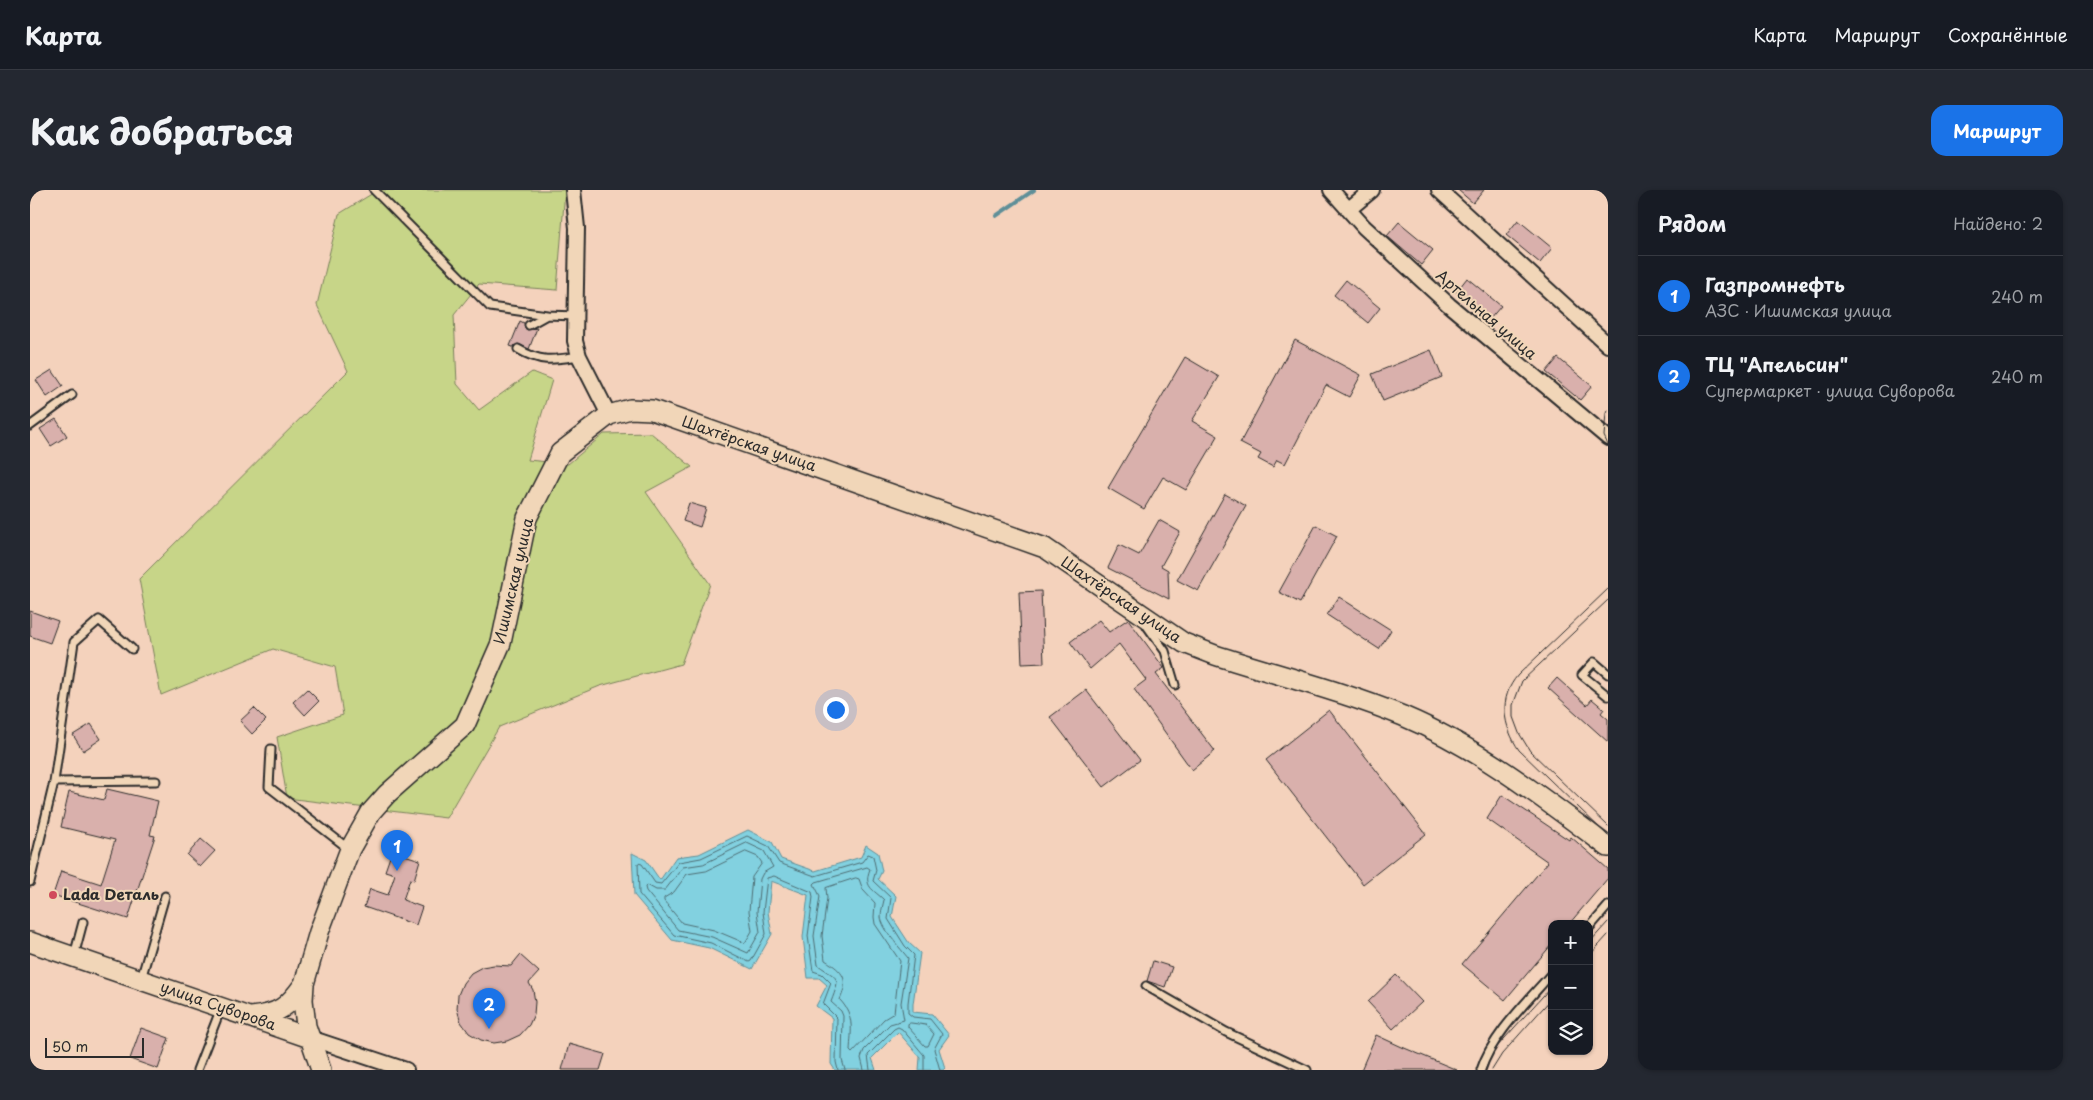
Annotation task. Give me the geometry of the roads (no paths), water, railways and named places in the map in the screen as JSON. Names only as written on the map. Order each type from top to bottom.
[{"type":"main road","name":"Шахтёрская улица","points":[[609,415],[630,409],[652,410],[1045,548],[1184,643],[1215,655],[1404,716],[1448,738],[1487,759],[1527,785],[1608,847]]},
{"type":"main road","name":"Ишимская улица","points":[[321,1070],[304,1013],[304,984],[319,932],[350,849],[372,812],[387,794],[465,725],[501,643],[527,518],[560,453],[609,415]]},
{"type":"main road","name":"улица Суворова","points":[[30,942],[310,1038]]},
{"type":"main road","points":[[249,1017],[270,1015],[283,1009],[304,984]]},
{"type":"street","points":[[573,190],[577,228],[575,341],[578,356],[609,415]]},
{"type":"street","name":"Артельная улица","points":[[1331,190],[1364,227],[1448,305],[1608,438]]},
{"type":"street","points":[[1349,209],[1372,190]]},
{"type":"street","points":[[1439,190],[1608,345]]},
{"type":"street","name":"улица Суворова","points":[[310,1038],[406,1070]]},
{"type":"lane","points":[[374,190],[490,307],[547,315],[576,316]]},
{"type":"lane","points":[[529,325],[547,315]]},
{"type":"lane","points":[[518,349],[530,356],[546,361],[578,356]]},
{"type":"lane","points":[[30,426],[72,395]]},
{"type":"lane","points":[[1135,610],[1165,651],[1175,684]]},
{"type":"lane","points":[[30,882],[54,782],[74,642],[99,620],[132,649]]},
{"type":"lane","points":[[1608,674],[1594,662],[1582,675],[1608,696]]},
{"type":"lane","points":[[271,749],[269,787],[350,849]]},
{"type":"lane","points":[[54,782],[156,781]]},
{"type":"lane","points":[[141,980],[165,896]]},
{"type":"lane","points":[[1593,923],[1608,906]]},
{"type":"lane","points":[[74,957],[83,922]]},
{"type":"lane","points":[[1482,1070],[1486,1056],[1503,1031],[1548,978]]},
{"type":"lane","points":[[1146,986],[1226,1032],[1307,1070]]},
{"type":"lane","points":[[198,1070],[221,1007]]},
{"type":"water","points":[[748,830],[772,842],[781,859],[815,871],[861,857],[866,845],[878,853],[882,871],[878,879],[896,896],[892,917],[909,943],[920,953],[913,1012],[932,1014],[949,1035],[939,1049],[945,1068],[943,1070],[919,1070],[920,1057],[898,1032],[872,1058],[876,1070],[835,1070],[831,1064],[832,1018],[816,1006],[827,985],[819,978],[808,978],[803,937],[808,895],[771,881],[768,912],[772,934],[752,969],[709,948],[672,940],[634,895],[632,853],[646,860],[660,880],[676,857],[699,854]]},
{"type":"waterway","points":[[996,216],[1034,190]]},
{"type":"tram line","points":[[1608,410],[1606,413],[1604,436],[1608,445]]},
{"type":"tram line","points":[[1608,589],[1518,675],[1507,693],[1505,703],[1506,722],[1519,750],[1608,836]]},
{"type":"tram line","points":[[1608,600],[1522,681],[1513,705],[1513,717],[1519,733],[1530,751],[1608,826]]},
{"type":"tram line","points":[[1593,939],[1608,922]]},
{"type":"tram line","points":[[1593,952],[1608,935]]},
{"type":"tram line","points":[[1485,1070],[1495,1049],[1548,990]]},
{"type":"tram line","points":[[1492,1070],[1502,1054],[1548,1002]]},
{"type":"place","name":"Газпромнефть","points":[[397,871]]},
{"type":"place","name":"Lada Dеталь","points":[[53,895]]},
{"type":"place","name":"ТЦ \"Апельсин\"","points":[[489,1029]]}]
